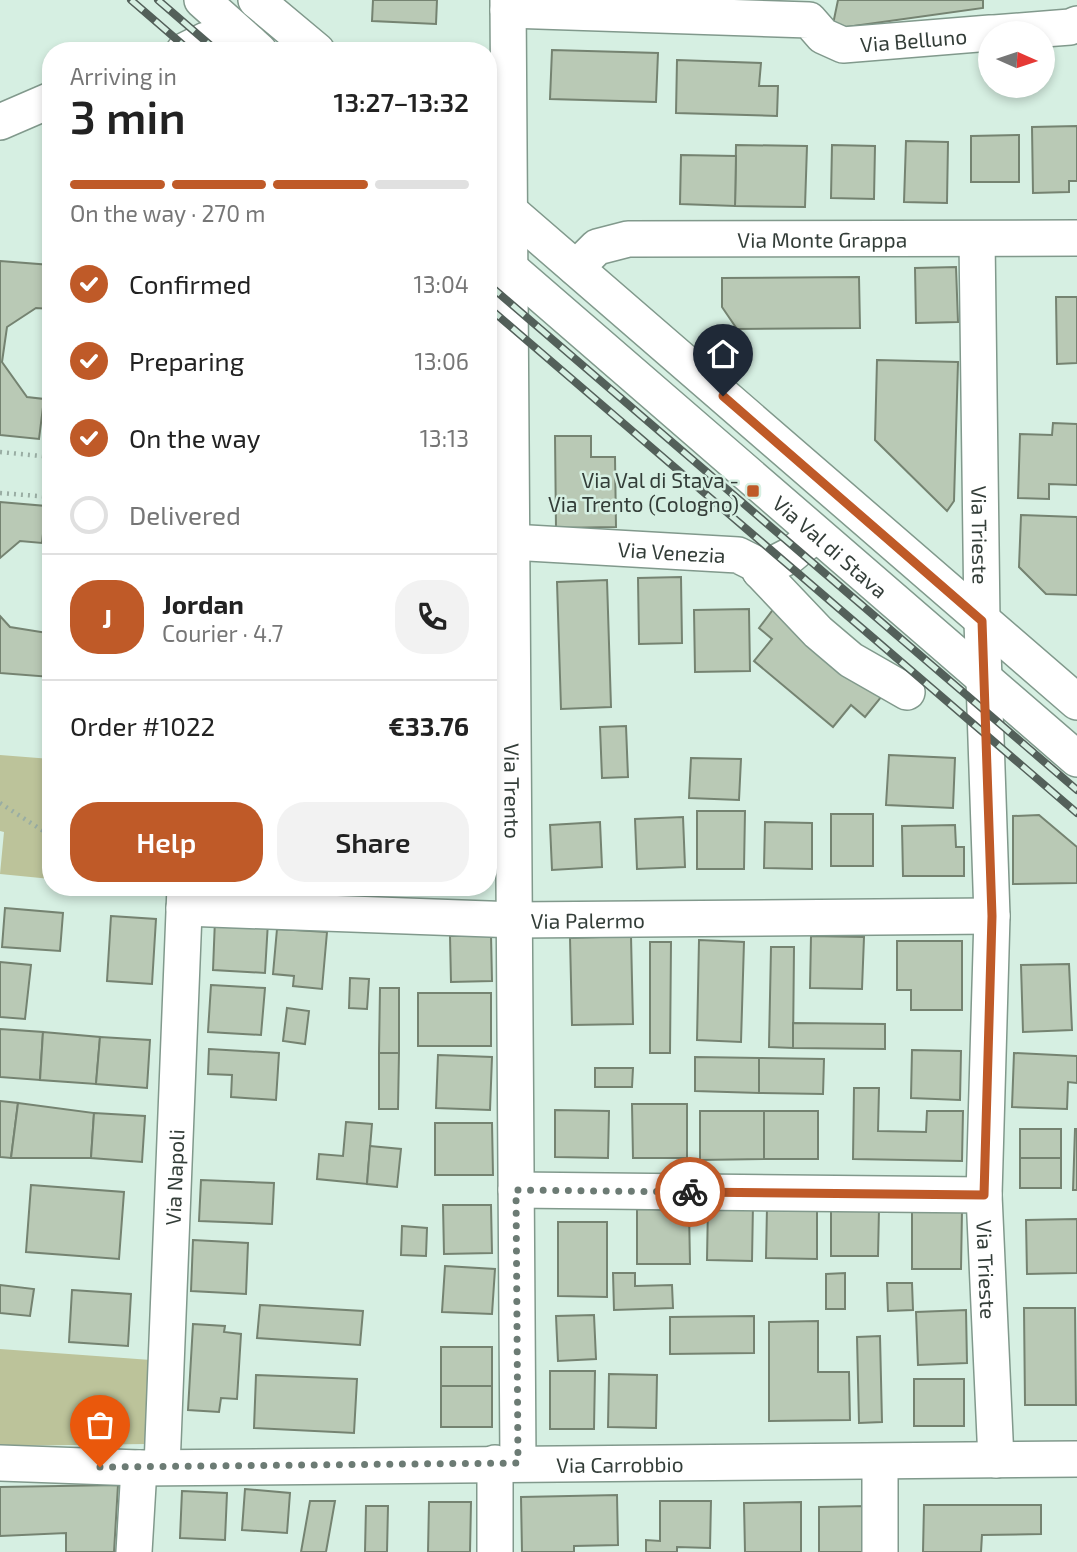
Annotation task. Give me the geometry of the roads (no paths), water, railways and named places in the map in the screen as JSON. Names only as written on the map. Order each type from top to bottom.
[{"type":"street","points":[[202,0],[248,42]]},
{"type":"street","points":[[256,0],[306,42]]},
{"type":"street","name":"Via Belluno","points":[[508,5],[811,10],[823,36],[843,45],[978,34]]},
{"type":"street","name":"Via Trento","points":[[495,1552],[507,1463],[516,1190],[511,542],[498,257],[498,124],[508,5]]},
{"type":"street","name":"Via Belluno","points":[[1055,28],[1077,24]]},
{"type":"street","points":[[201,42],[219,42]]},
{"type":"street","points":[[0,122],[42,104]]},
{"type":"street","name":"Via Val di Stava","points":[[498,201],[1077,702]]},
{"type":"street","name":"Via Monte Grappa","points":[[576,268],[597,247],[628,239],[1077,238]]},
{"type":"street","name":"Via Trieste","points":[[977,239],[982,621],[992,916],[984,1195],[996,1460]]},
{"type":"street","name":"Via Val di Stava","points":[[498,257],[815,535],[1077,759]]},
{"type":"street","points":[[760,571],[791,555],[815,535]]},
{"type":"street","name":"Via Venezia","points":[[511,542],[738,555],[756,564],[818,632],[851,660],[907,692]]},
{"type":"street","name":"Via Palermo","points":[[185,898],[514,920],[992,916]]},
{"type":"street","name":"Via Napoli","points":[[134,1552],[151,1468],[185,898]]},
{"type":"street","points":[[516,1190],[984,1195]]},
{"type":"street","name":"Via Carrobbio","points":[[0,1463],[151,1468],[1077,1459]]},
{"type":"street","points":[[880,1462],[880,1552]]},
{"type":"railway","points":[[131,0],[180,42]]},
{"type":"railway","points":[[158,0],[207,42]]},
{"type":"railway","points":[[497,292],[1077,790]]},
{"type":"railway","points":[[497,315],[1077,813]]},
{"type":"place","name":"Via Val di Stava - Via Trento (Cologno)","points":[[753,491]]}]
